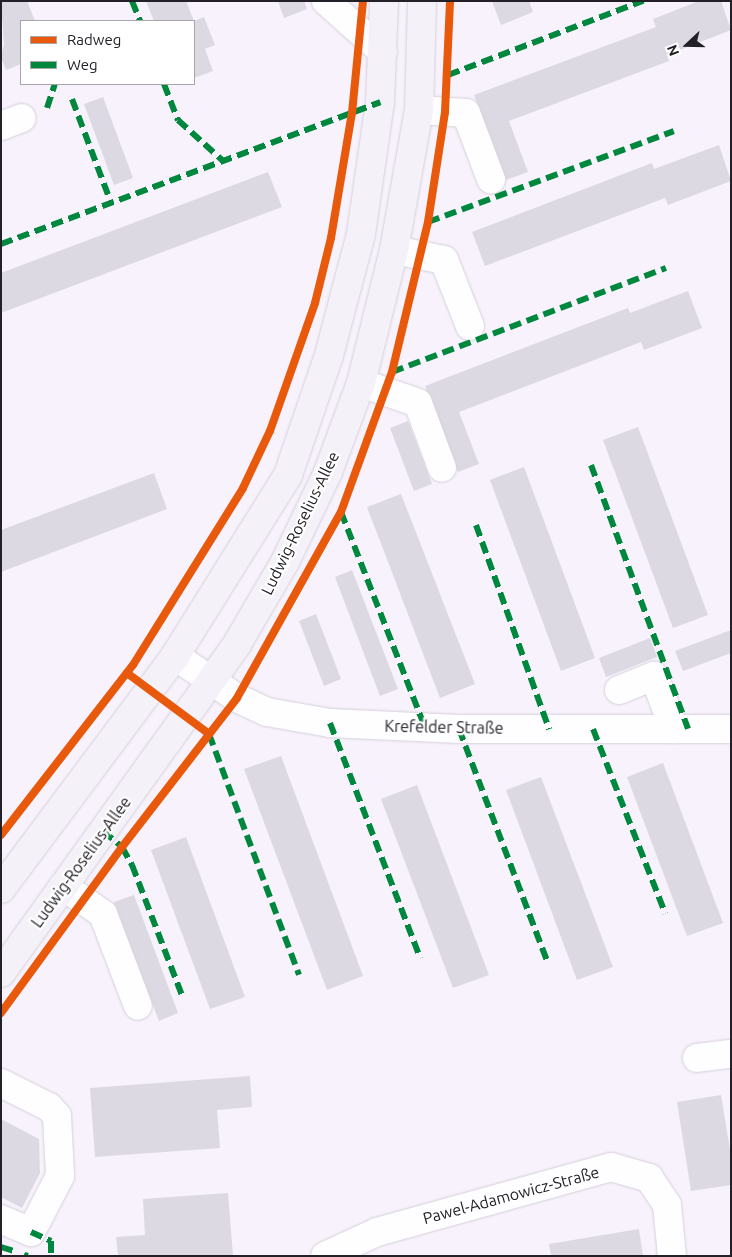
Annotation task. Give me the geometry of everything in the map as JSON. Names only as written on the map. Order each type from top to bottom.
[{"type":"main road","name":"Ludwig-Roselius-Allee","points":[[1,889],[175,656],[288,475],[326,364],[361,234],[380,102],[384,1]]},
{"type":"main road","name":"Ludwig-Roselius-Allee","points":[[1,973],[211,682],[285,562],[328,472],[361,383],[394,250],[419,110],[422,1]]},
{"type":"street","points":[[326,1],[383,52]]},
{"type":"street","points":[[419,110],[466,113],[491,179]]},
{"type":"street","points":[[394,250],[444,260],[470,326]]},
{"type":"street","points":[[361,383],[418,403],[442,468]]},
{"type":"street","name":"Krefelder Straße","points":[[175,656],[211,682],[267,712],[330,722],[459,729],[731,729]]},
{"type":"street","points":[[619,690],[654,676],[674,729]]},
{"type":"street","points":[[63,886],[103,914],[138,1006]]},
{"type":"street","points":[[697,1058],[731,1054]]},
{"type":"street","points":[[1,1083],[49,1107],[57,1116],[60,1176],[31,1232],[1,1219]]},
{"type":"street","name":"Pawel-Adamowicz-Straße","points":[[325,1256],[377,1232],[611,1167],[649,1178],[667,1205],[672,1256]]},
{"type":"building","points":[[1,1],[27,1],[35,20],[20,20],[20,64],[6,70],[1,57],[4,44]]},
{"type":"building","points":[[146,1],[186,1],[194,20],[154,20]]},
{"type":"building","points":[[278,1],[304,1],[307,9],[284,18]]},
{"type":"building","points":[[492,1],[529,1],[533,12],[501,25]]},
{"type":"building","points":[[699,1],[721,1],[731,30],[667,55],[669,61],[509,121],[528,172],[506,180],[474,95],[656,27],[653,19]]},
{"type":"building","points":[[204,17],[215,45],[205,49],[213,71],[195,78],[195,21]]},
{"type":"building","points":[[103,97],[133,178],[114,185],[84,104]]},
{"type":"building","points":[[719,145],[731,181],[668,205],[665,198],[485,266],[472,232],[652,163],[654,169]]},
{"type":"building","points":[[268,172],[282,207],[1,313],[1,273]]},
{"type":"building","points":[[688,291],[702,328],[644,350],[641,342],[459,412],[479,464],[458,472],[425,386],[628,308],[630,313]]},
{"type":"building","points":[[408,421],[432,484],[414,491],[390,428]]},
{"type":"building","points":[[638,427],[708,615],[673,628],[603,440]]},
{"type":"building","points":[[524,467],[595,658],[561,671],[490,480]]},
{"type":"building","points":[[154,473],[167,509],[1,572],[1,530]]},
{"type":"building","points":[[401,494],[475,684],[440,698],[367,507]]},
{"type":"building","points":[[352,570],[398,689],[380,696],[335,577]]},
{"type":"building","points":[[316,614],[341,679],[324,686],[299,621]]},
{"type":"building","points":[[731,630],[731,653],[683,671],[675,651]]},
{"type":"building","points":[[650,638],[657,657],[606,677],[599,658]]},
{"type":"building","points":[[281,756],[363,976],[327,990],[244,769]]},
{"type":"building","points":[[663,763],[723,923],[687,936],[627,777]]},
{"type":"building","points":[[541,777],[613,967],[577,980],[506,790]]},
{"type":"building","points":[[417,785],[489,975],[453,988],[381,799]]},
{"type":"building","points":[[186,837],[245,997],[210,1009],[151,850]]},
{"type":"building","points":[[134,895],[178,1013],[159,1021],[114,902]]},
{"type":"building","points":[[250,1076],[252,1107],[217,1110],[220,1148],[95,1157],[90,1088]]},
{"type":"building","points":[[721,1095],[731,1156],[731,1185],[691,1191],[677,1102]]},
{"type":"building","points":[[1,1119],[39,1139],[40,1173],[22,1208],[1,1197]]},
{"type":"building","points":[[228,1193],[233,1256],[118,1256],[116,1237],[145,1235],[143,1199]]},
{"type":"building","points":[[639,1229],[643,1256],[551,1256],[549,1244]]},
{"type":"marked path","points":[[132,1],[140,20]]},
{"type":"marked path","points":[[448,75],[643,1]]},
{"type":"marked path","points":[[47,108],[55,85]]},
{"type":"marked path","points":[[164,85],[178,120],[223,161]]},
{"type":"marked path","points":[[72,99],[111,203]]},
{"type":"marked path","points":[[1,244],[380,102]]},
{"type":"marked path","points":[[428,222],[674,131]]},
{"type":"marked path","points":[[392,372],[666,268]]},
{"type":"marked path","points":[[591,465],[688,729]]},
{"type":"marked path","points":[[341,512],[425,727]]},
{"type":"marked path","points":[[476,525],[549,729]]},
{"type":"marked path","points":[[330,723],[420,958]]},
{"type":"marked path","points":[[459,729],[547,961]]},
{"type":"marked path","points":[[593,729],[665,913]]},
{"type":"marked path","points":[[209,734],[299,975]]},
{"type":"marked path","points":[[103,831],[122,847],[132,865],[183,998]]},
{"type":"marked path","points":[[31,1232],[51,1241],[51,1256]]},
{"type":"marked path","points":[[1,1247],[14,1251]]},
{"type":"marked path","points":[[24,1255],[28,1256]]},
{"type":"cycle path","points":[[1,835],[133,665],[243,488],[270,431],[315,303],[331,238],[352,113],[363,1]]},
{"type":"cycle path","points":[[1,1013],[122,847],[237,698],[341,512],[392,372],[428,222],[445,112],[450,1]]},
{"type":"cycle path","points":[[127,673],[209,734]]}]
